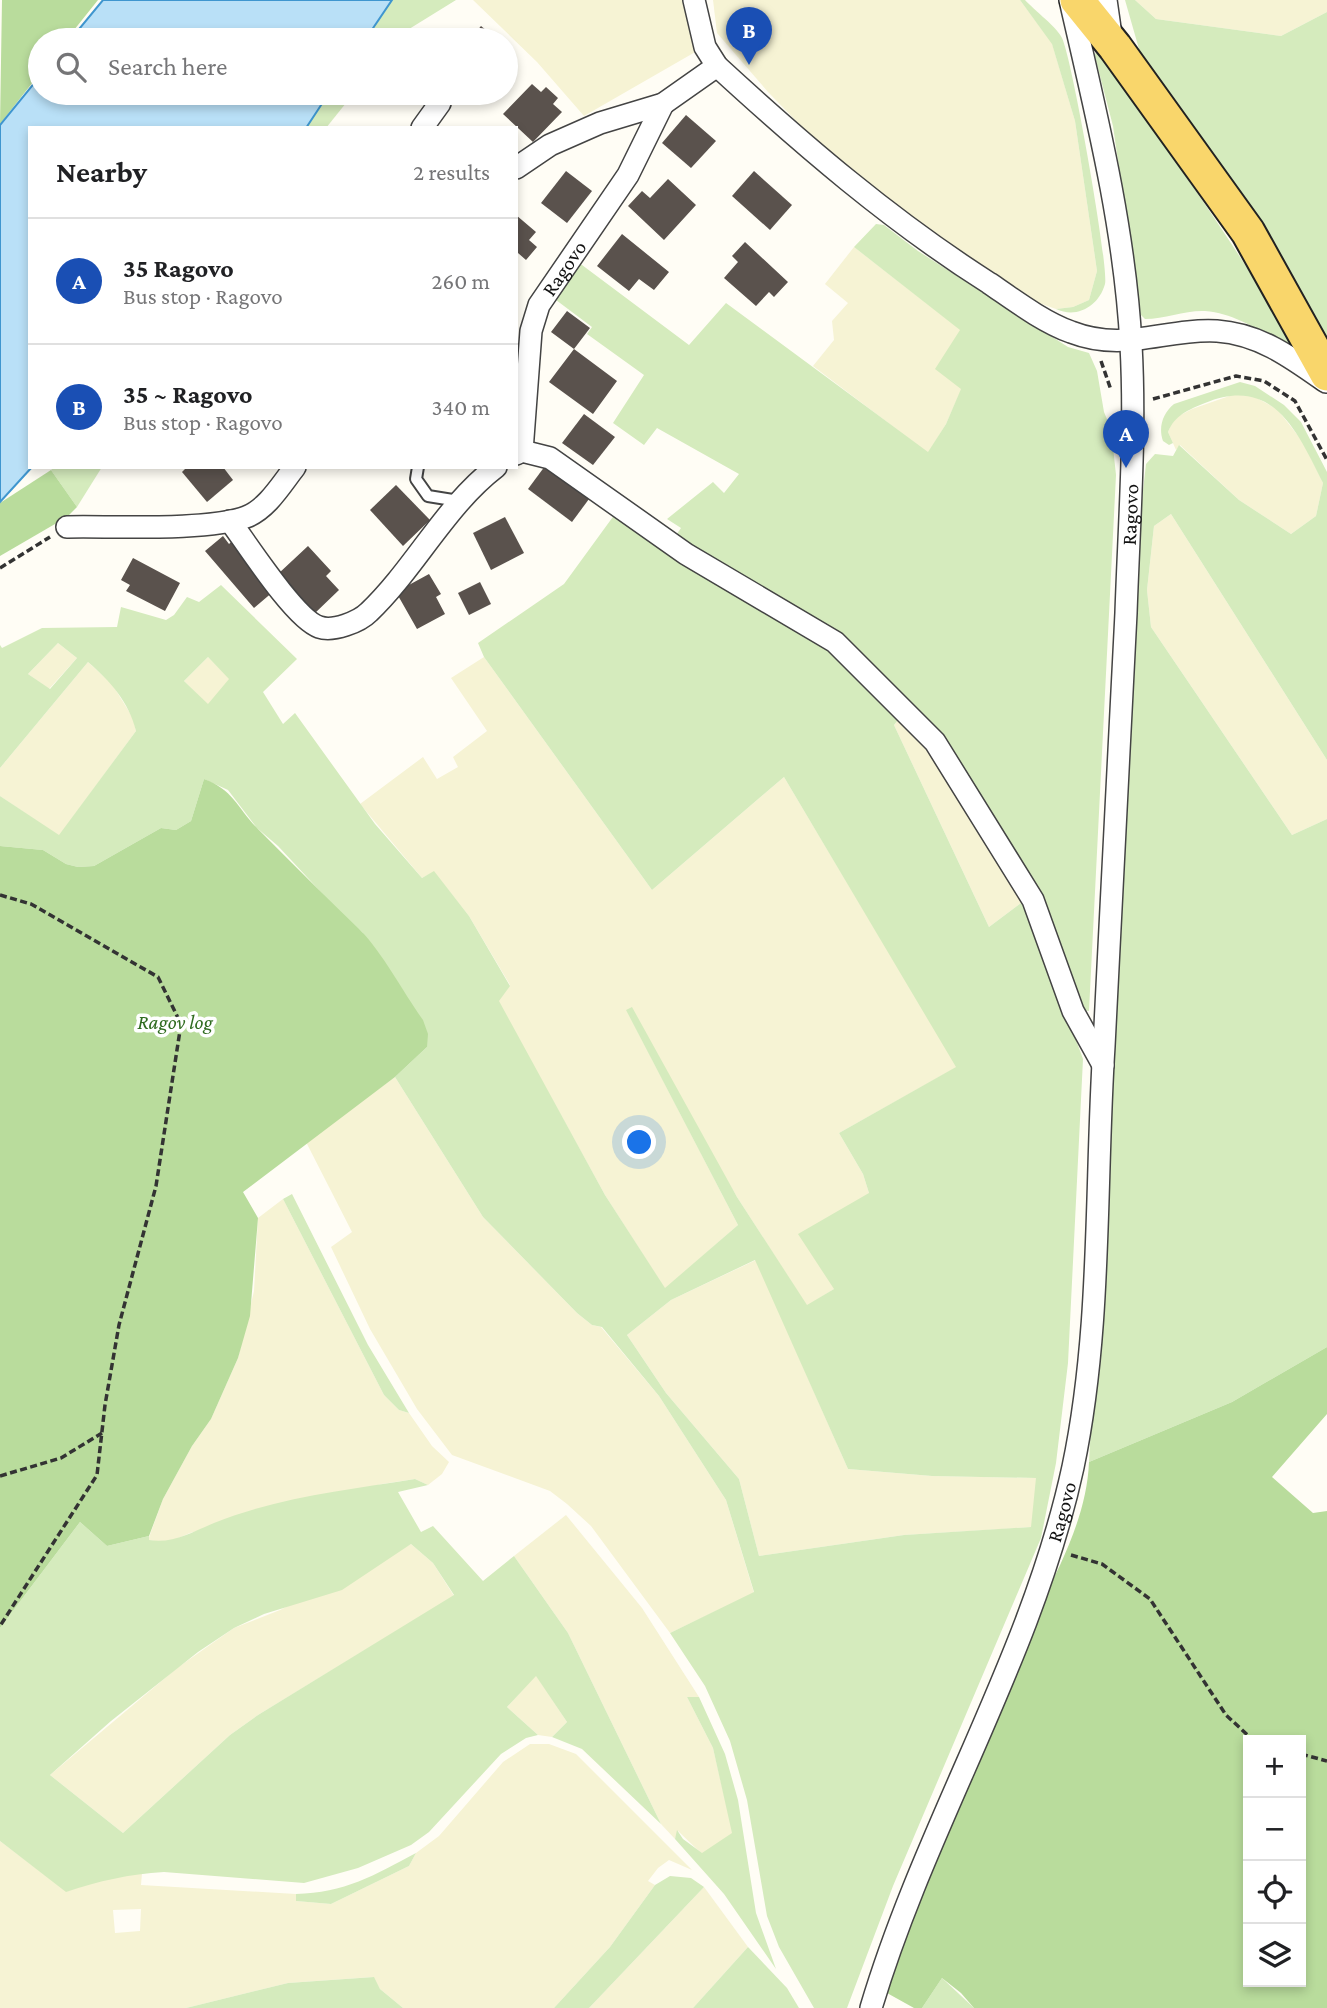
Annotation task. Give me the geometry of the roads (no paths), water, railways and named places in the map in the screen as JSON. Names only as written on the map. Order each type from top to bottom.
[{"type":"main road","points":[[1077,0],[1248,232],[1327,373]]},
{"type":"street","points":[[694,0],[705,47],[716,66],[850,184],[964,267],[1070,332],[1131,342],[1182,333],[1216,331],[1242,335],[1269,344],[1327,383]]},
{"type":"street","name":"Ragovo","points":[[871,2008],[895,1932],[1023,1630],[1049,1548],[1073,1466],[1096,1287],[1103,1065],[1118,802],[1132,404],[1131,342],[1111,194],[1070,0]]},
{"type":"street","points":[[1106,0],[1112,44]]},
{"type":"street","name":"Ragovo","points":[[518,167],[550,145],[600,122],[663,104],[716,66]]},
{"type":"street","name":"Ragovo","points":[[663,104],[628,175],[539,305],[531,331],[519,452],[550,458],[686,554],[835,642],[935,742],[989,823],[1033,900],[1073,1011],[1103,1065]]},
{"type":"street","points":[[423,126],[439,105]]},
{"type":"street","points":[[67,527],[230,521],[248,517],[270,500],[293,469]]},
{"type":"street","points":[[230,521],[298,611],[318,627],[335,629],[367,614],[461,502],[494,469]]},
{"type":"lane","points":[[418,469],[416,479],[428,496],[461,502]]},
{"type":"water","points":[[103,0],[392,0],[373,28],[80,28]]},
{"type":"water","points":[[28,91],[28,105],[321,105],[307,126],[28,126],[28,469],[30,469],[0,502],[0,125]]},
{"type":"place","name":"35 ~ Ragovo","points":[[749,65]]},
{"type":"place","name":"35 Ragovo","points":[[1126,468]]},
{"type":"park label","name":"Ragov log","points":[[175,1022]]}]
